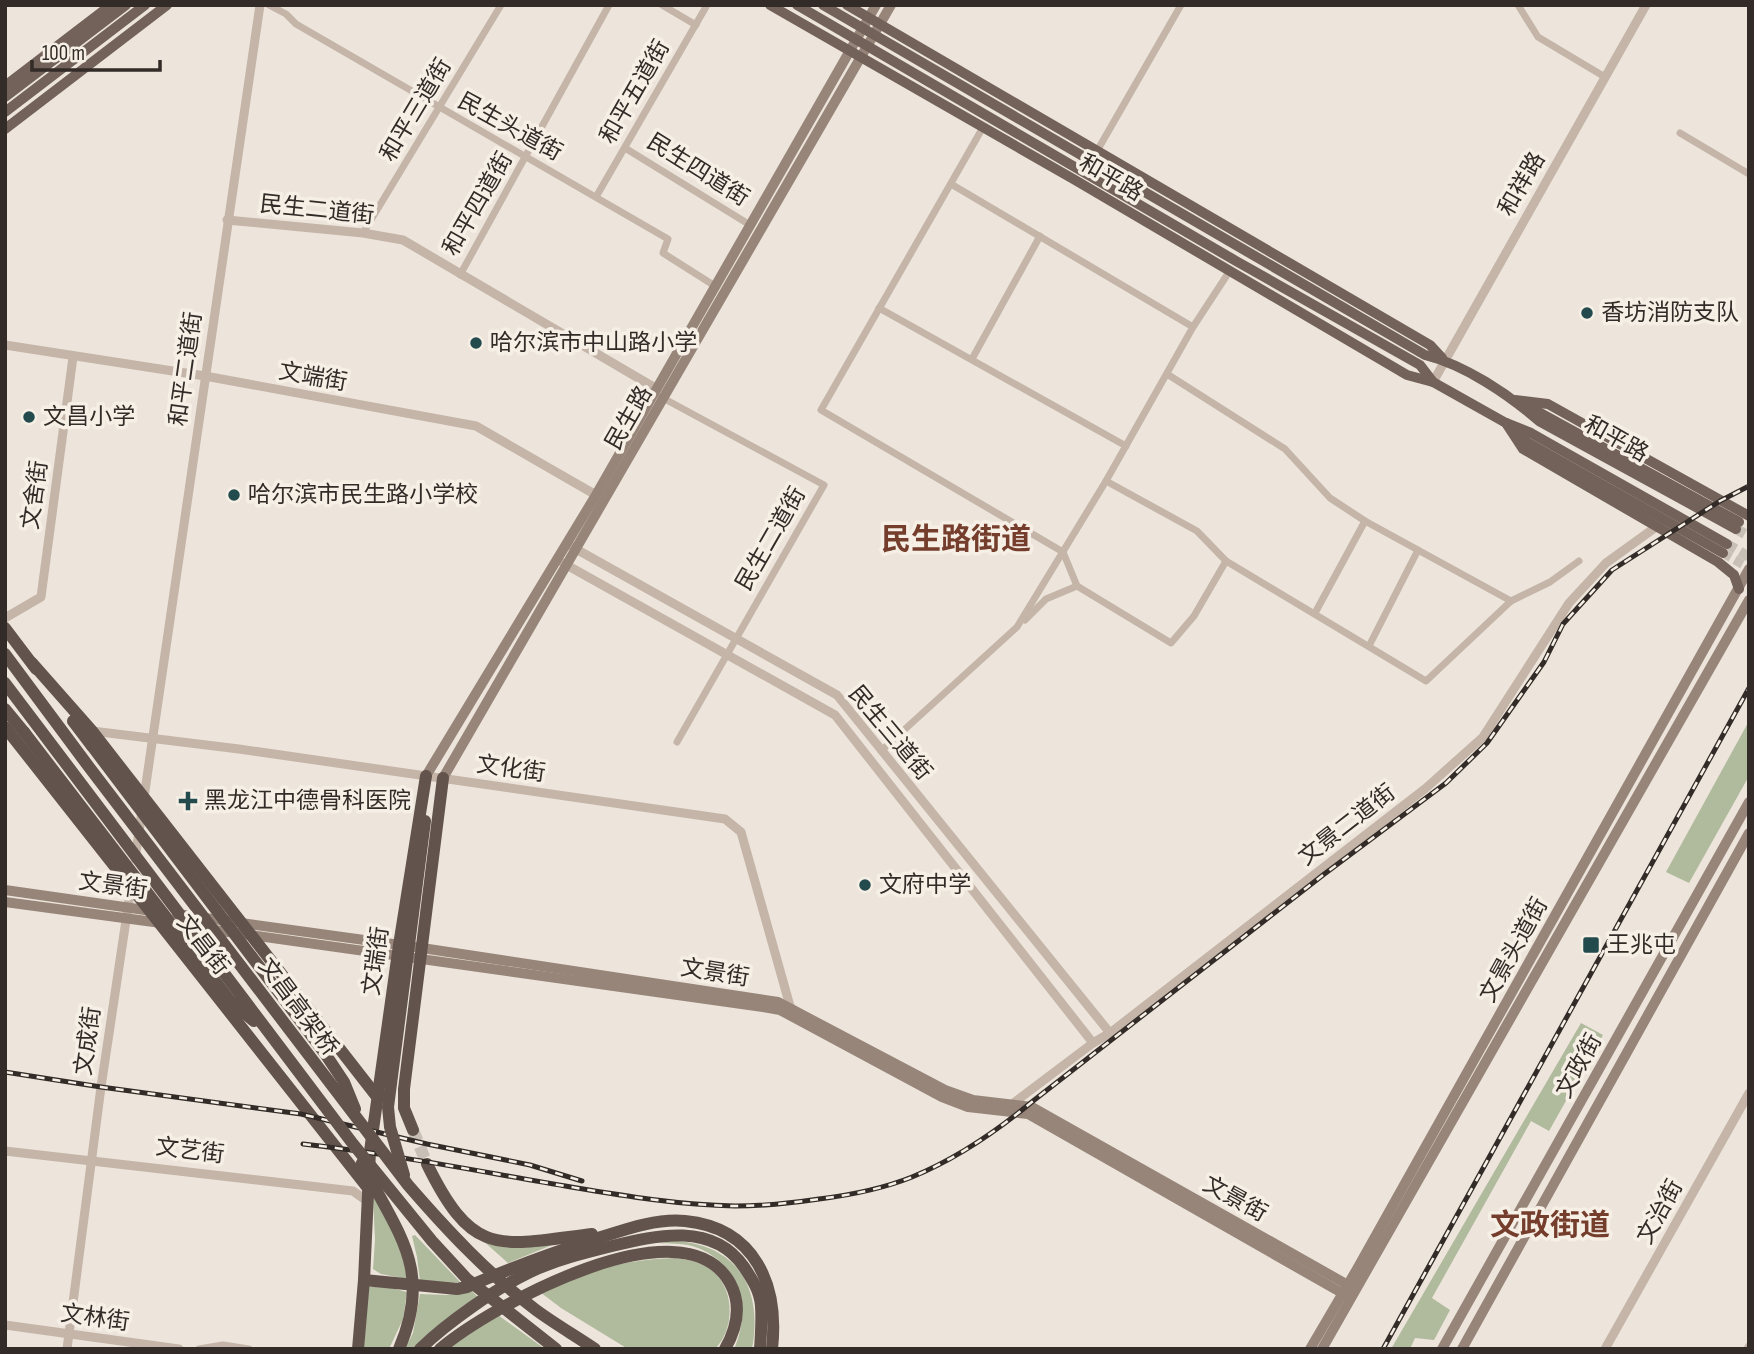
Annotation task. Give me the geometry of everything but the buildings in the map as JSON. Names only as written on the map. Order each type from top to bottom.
[{"type":"highway","points":[[5,628],[324,1052],[344,1082],[362,1126]]},
{"type":"highway","name":"文昌高架桥","points":[[5,654],[408,1185],[446,1229],[488,1270],[536,1310],[595,1349]]},
{"type":"highway","name":"文昌街","points":[[32,663],[92,731],[378,1098]]},
{"type":"highway","name":"文昌高架桥","points":[[5,683],[353,1144],[432,1241],[467,1279],[556,1349]]},
{"type":"highway","points":[[5,709],[231,1002],[273,1037]]},
{"type":"highway","name":"文昌街","points":[[5,727],[131,886],[368,1195]]},
{"type":"highway","name":"文瑞街","points":[[368,1195],[370,1151],[426,776]]},
{"type":"highway","name":"文瑞街","points":[[413,1130],[404,1108],[404,1089],[443,778]]},
{"type":"highway","points":[[408,1185],[393,1139],[388,1107],[425,821],[431,796],[443,778]]},
{"type":"highway","points":[[353,1144],[397,1226],[412,1270],[412,1310],[399,1349]]},
{"type":"highway","points":[[427,1164],[450,1207],[462,1222],[476,1233],[494,1240],[532,1242],[663,1222],[685,1221],[715,1229],[741,1243],[754,1256],[764,1272],[774,1315],[772,1349]]},
{"type":"highway","points":[[358,1349],[368,1195]]},
{"type":"highway","points":[[364,1280],[457,1289],[525,1261],[623,1230]]},
{"type":"highway","points":[[421,1349],[453,1321],[530,1273],[569,1258],[649,1237],[693,1235],[729,1250],[754,1282],[761,1304],[760,1349]]},
{"type":"highway","points":[[440,1349],[480,1321],[539,1287],[603,1262],[663,1253],[694,1256],[718,1269],[726,1277],[734,1292],[738,1310],[733,1335],[725,1349]]},
{"type":"main road","points":[[5,86],[111,5]]},
{"type":"main road","points":[[5,97],[126,5]]},
{"type":"main road","points":[[5,112],[145,5]]},
{"type":"main road","points":[[5,129],[167,5]]},
{"type":"main road","name":"和平路","points":[[770,5],[1407,375],[1433,382],[1506,423]]},
{"type":"main road","name":"和平路","points":[[797,5],[1420,365],[1433,382]]},
{"type":"main road","name":"和平路","points":[[823,5],[866,23],[1097,151],[1430,345],[1444,360]]},
{"type":"main road","name":"和平路","points":[[847,5],[866,23]]},
{"type":"main road","name":"民生路","points":[[426,776],[572,546],[715,286],[876,5]]},
{"type":"main road","name":"民生路","points":[[572,546],[596,495],[862,59],[891,5]]},
{"type":"main road","name":"和平路","points":[[878,30],[1117,177],[1425,355],[1444,360],[1516,401],[1539,421],[1741,522]]},
{"type":"main road","points":[[1065,146],[1097,151],[1117,177]]},
{"type":"main road","points":[[1058,157],[1075,180],[1109,187]]},
{"type":"main road","points":[[1516,401],[1548,404],[1741,522]]},
{"type":"main road","points":[[1506,423],[1523,449],[1718,562],[1734,575],[1739,589]]},
{"type":"main road","points":[[1506,423],[1527,442],[1725,549]]},
{"type":"main road","name":"民生路","points":[[443,778],[562,562]]},
{"type":"main road","name":"文景头道街","points":[[1322,1349],[1357,1269],[1749,569]]},
{"type":"main road","name":"文景头道街","points":[[1310,1349],[1348,1291],[1749,600]]},
{"type":"main road","name":"文政街","points":[[1442,1349],[1749,802]]},
{"type":"main road","name":"文政街","points":[[1461,1349],[1749,833]]},
{"type":"main road","name":"文景街","points":[[5,890],[242,922],[398,950]]},
{"type":"main road","name":"文景街","points":[[5,902],[252,936],[398,950],[778,1002],[945,1090],[973,1100],[1032,1107],[1348,1291]]},
{"type":"main road","name":"文景街","points":[[421,953],[780,1010],[942,1097],[968,1107],[1028,1114],[1348,1291]]},
{"type":"street","name":"和平二道街","points":[[154,739],[226,220],[260,5]]},
{"type":"street","name":"民生头道街","points":[[269,5],[286,14],[296,24],[440,109],[668,239],[663,253],[715,286]]},
{"type":"street","name":"和平三道街","points":[[363,233],[501,5]]},
{"type":"street","name":"和平四道街","points":[[460,275],[609,5]]},
{"type":"street","points":[[662,5],[696,25]]},
{"type":"street","name":"和平五道街","points":[[596,197],[707,5]]},
{"type":"street","points":[[1097,151],[1181,5]]},
{"type":"street","points":[[1518,5],[1538,37],[1605,77]]},
{"type":"street","name":"和祥路","points":[[1433,382],[1646,5]]},
{"type":"street","points":[[982,129],[821,410],[1063,552],[1077,586],[1171,643],[1194,616],[1226,561]]},
{"type":"street","points":[[1680,134],[1749,174]]},
{"type":"street","name":"民生四道街","points":[[625,148],[750,225]]},
{"type":"street","points":[[950,184],[1193,327]]},
{"type":"street","name":"民生二道街","points":[[226,220],[363,233],[403,240],[658,393],[824,485],[677,742]]},
{"type":"street","points":[[972,359],[1040,236]]},
{"type":"street","points":[[1017,627],[1126,446],[1193,327],[1229,272]]},
{"type":"street","points":[[879,308],[1126,446]]},
{"type":"street","name":"文端街","points":[[5,345],[73,358],[205,376],[475,426],[596,495]]},
{"type":"street","name":"文舍街","points":[[5,618],[41,597],[73,358]]},
{"type":"street","points":[[1167,374],[1285,449],[1330,498],[1365,521],[1511,601]]},
{"type":"street","points":[[1105,481],[1198,531],[1226,561],[1426,681],[1511,601],[1550,582],[1578,561]]},
{"type":"street","points":[[1315,613],[1365,521]]},
{"type":"street","name":"文景二道街","points":[[1011,1105],[1110,1033],[1426,788],[1483,737],[1569,603],[1606,563],[1656,527]]},
{"type":"street","name":"民生三道街","points":[[572,546],[837,695],[1110,1033]]},
{"type":"street","points":[[1368,646],[1418,550]]},
{"type":"street","name":"民生三道街","points":[[562,562],[835,715],[1093,1043]]},
{"type":"street","points":[[881,751],[1046,599],[1077,586]]},
{"type":"street","name":"文化街","points":[[92,731],[239,749],[725,819],[741,832],[790,1006]]},
{"type":"street","name":"文成街","points":[[67,1349],[91,1160],[143,796],[154,739]]},
{"type":"street","name":"文治街","points":[[1605,1349],[1749,1093]]},
{"type":"street","name":"文艺街","points":[[5,1151],[368,1195]]},
{"type":"street","name":"文林街","points":[[5,1325],[179,1349]]},
{"type":"street","points":[[199,1349],[223,1345],[249,1349]]},
{"type":"green space","points":[[1749,721],[1749,776],[1689,883],[1666,872]]},
{"type":"green space","points":[[1581,1023],[1603,1035],[1549,1131],[1531,1121],[1432,1298],[1450,1310],[1434,1340],[1415,1338],[1410,1349],[1391,1349]]},
{"type":"green space","points":[[373,1195],[399,1238],[407,1279],[381,1274],[373,1269]]},
{"type":"green space","points":[[415,1235],[460,1282],[447,1284],[420,1281],[412,1236]]},
{"type":"green space","points":[[481,1239],[557,1243],[508,1263]]},
{"type":"green space","points":[[677,1241],[716,1252],[731,1262],[742,1275],[754,1308],[752,1349],[734,1349],[742,1317],[741,1302],[731,1274],[721,1262],[692,1246],[658,1243]]},
{"type":"green space","points":[[674,1258],[696,1262],[711,1270],[722,1281],[729,1301],[729,1322],[715,1349],[628,1349],[540,1292],[572,1278],[606,1268]]},
{"type":"green space","points":[[383,1286],[407,1292],[403,1319],[389,1349],[362,1349],[369,1287]]},
{"type":"green space","points":[[472,1291],[479,1298],[434,1329],[413,1349],[405,1349],[413,1333],[420,1294],[447,1295]]},
{"type":"green space","points":[[498,1315],[545,1349],[446,1349]]},
{"type":"tunnel","points":[[1736,529],[1749,536]]},
{"type":"tunnel","points":[[1727,544],[1749,557]]},
{"type":"tunnel","points":[[1723,553],[1749,568]]},
{"type":"tunnel","points":[[413,1130],[427,1164]]},
{"type":"railway","points":[[303,1144],[404,1158],[632,1197],[735,1206],[843,1196],[889,1185],[928,1170],[976,1144],[1005,1123],[1323,875],[1446,783],[1487,743],[1544,662],[1563,624],[1612,570],[1720,501],[1749,486]]},
{"type":"railway","points":[[1383,1349],[1749,688]]},
{"type":"railway","points":[[5,1072],[301,1114],[530,1165],[582,1181]]},
{"type":"place","name":"香坊消防支队","points":[[1587,313]]},
{"type":"place","name":"哈尔滨市中山路小学","points":[[476,343]]},
{"type":"place","name":"文昌小学","points":[[29,417]]},
{"type":"place","name":"哈尔滨市民生路小学校","points":[[234,495]]},
{"type":"place","name":"黑龙江中德骨科医院","points":[[188,801]]},
{"type":"place","name":"文府中学","points":[[865,885]]},
{"type":"place","name":"王兆屯","points":[[1591,945]]},
{"type":"district","name":"民生路街道","points":[[956,540]]},
{"type":"district","name":"文政街道","points":[[1550,1226]]}]
